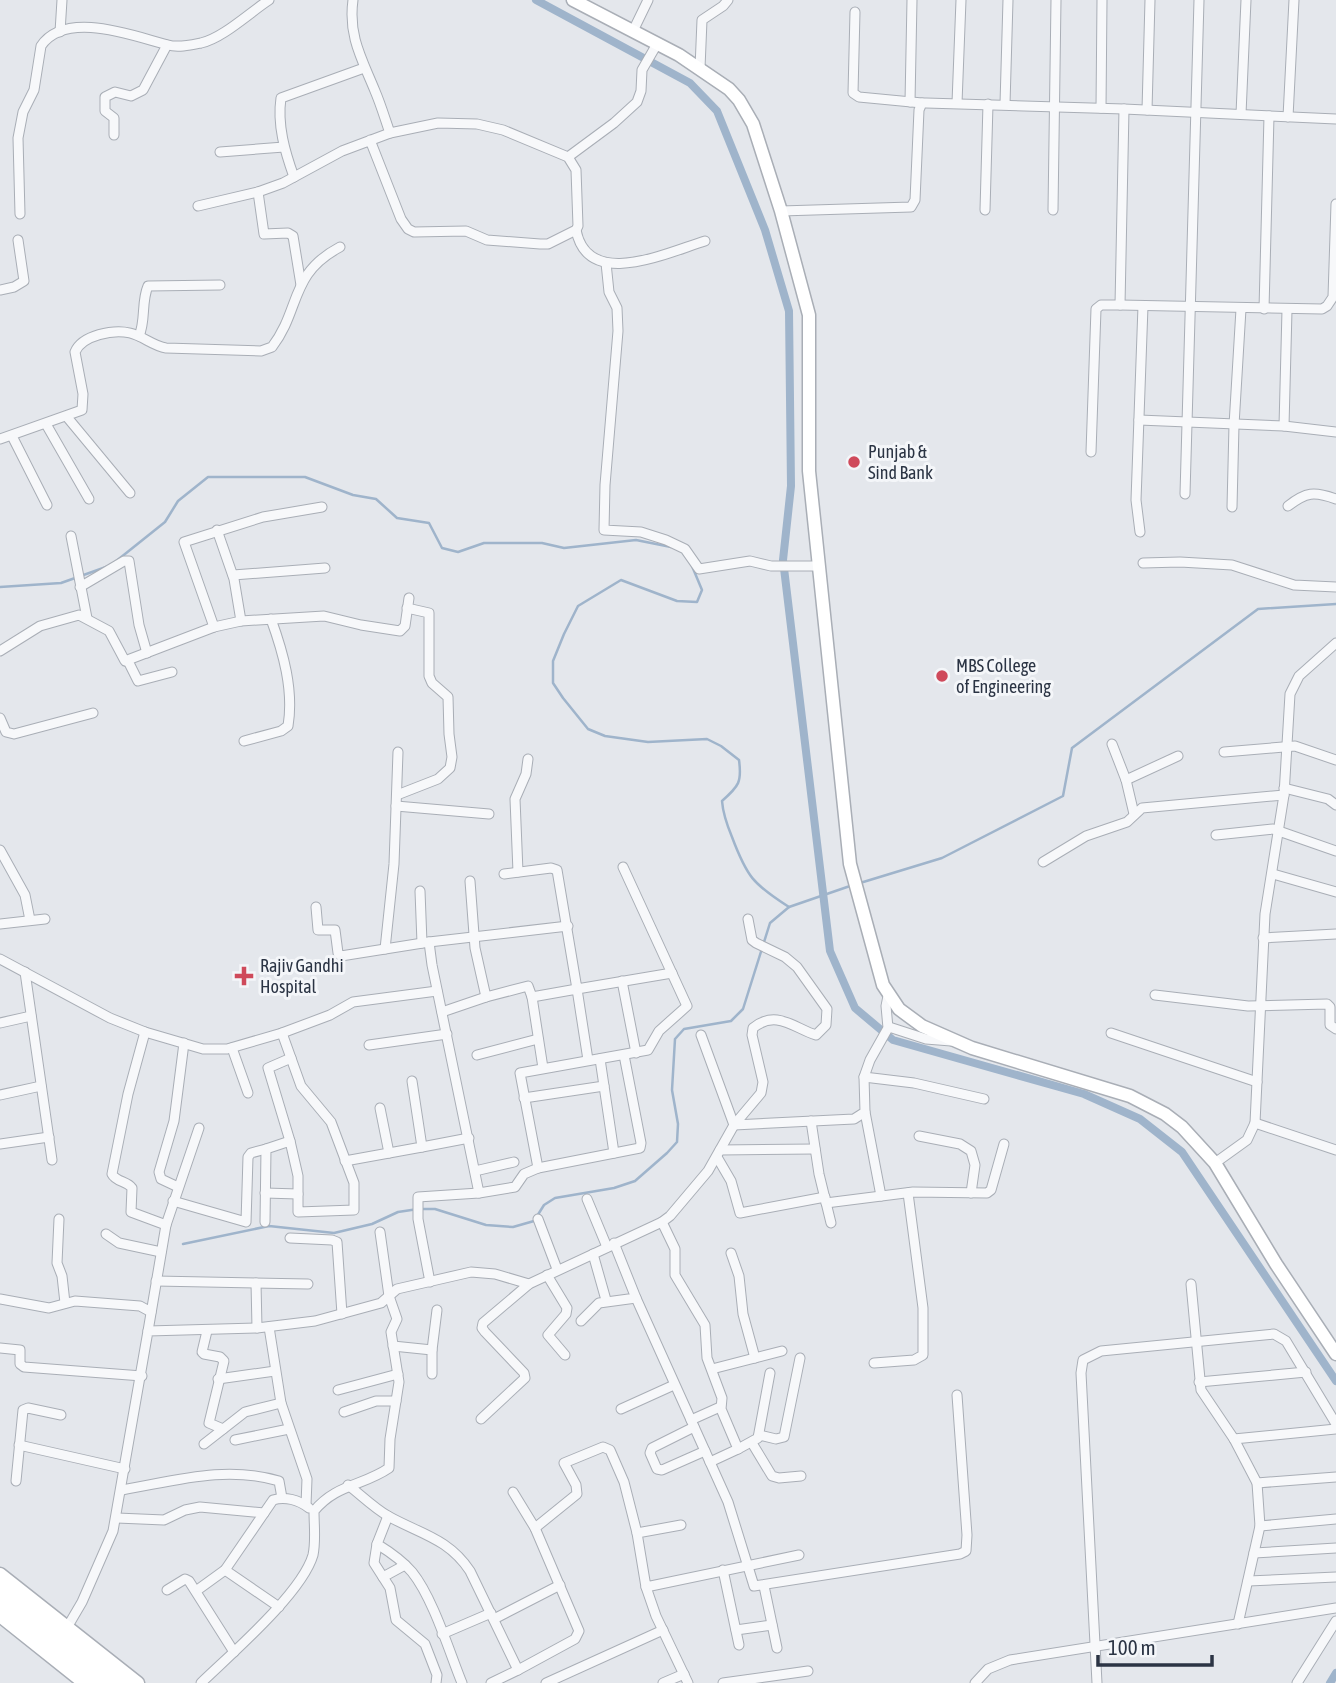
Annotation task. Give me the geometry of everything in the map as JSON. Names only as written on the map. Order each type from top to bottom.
[{"type":"highway","points":[[0,1585],[121,1683]]},
{"type":"highway","points":[[0,1604],[61,1636],[99,1683]]},
{"type":"street","points":[[60,32],[62,0]]},
{"type":"street","points":[[20,214],[18,138],[21,119],[34,90],[41,46],[50,37],[75,28],[108,28],[167,45],[201,43],[215,38],[269,0]]},
{"type":"street","points":[[354,0],[353,30],[364,68],[390,133]]},
{"type":"street","points":[[573,0],[655,47],[700,68],[729,89],[753,124],[781,211],[809,315],[809,471],[850,864],[858,900],[888,996],[909,1017],[953,1041],[1014,1062],[1100,1085],[1138,1100],[1165,1114],[1182,1127],[1215,1163],[1276,1264],[1336,1354]]},
{"type":"street","points":[[633,32],[648,0]]},
{"type":"street","points":[[700,68],[702,20],[728,0]]},
{"type":"street","points":[[910,102],[912,0]]},
{"type":"street","points":[[957,103],[961,0]]},
{"type":"street","points":[[1005,104],[1008,0]]},
{"type":"street","points":[[1053,210],[1056,0]]},
{"type":"street","points":[[1101,108],[1102,0]]},
{"type":"street","points":[[1147,110],[1150,0]]},
{"type":"street","points":[[1185,494],[1199,0]]},
{"type":"street","points":[[1241,114],[1246,0]]},
{"type":"street","points":[[1288,117],[1294,0]]},
{"type":"street","points":[[855,12],[853,93],[859,97],[922,103],[1005,104],[1336,119]]},
{"type":"street","points":[[114,135],[114,118],[105,111],[105,97],[115,92],[131,96],[143,90],[167,45]]},
{"type":"street","points":[[568,157],[637,102],[641,91],[642,70],[655,47]]},
{"type":"street","points":[[294,177],[284,147],[281,98],[364,68]]},
{"type":"street","points":[[781,211],[911,207],[915,200],[918,114],[922,103]]},
{"type":"street","points":[[985,210],[988,104]]},
{"type":"street","points":[[1120,305],[1124,109]]},
{"type":"street","points":[[1264,309],[1269,116]]},
{"type":"street","points":[[198,206],[258,192],[294,177],[342,151],[390,133],[438,123],[490,125],[568,157],[577,177],[579,220],[576,230],[583,250],[606,262],[632,264],[705,241]]},
{"type":"street","points":[[370,140],[401,219],[408,229],[414,232],[454,230],[494,241],[548,244],[576,230]]},
{"type":"street","points":[[220,152],[284,147]]},
{"type":"street","points":[[258,192],[264,234],[288,233],[293,236],[301,285]]},
{"type":"street","points":[[1091,452],[1096,309],[1101,305],[1322,309],[1333,297],[1336,204]]},
{"type":"street","points":[[0,290],[14,287],[24,281],[18,240]]},
{"type":"street","points":[[0,439],[77,413],[83,407],[75,355],[78,345],[89,338],[122,332],[166,348],[268,349],[275,343],[301,285],[314,264],[340,247]]},
{"type":"street","points":[[606,262],[609,292],[618,314],[618,331],[605,485],[604,530],[641,532],[666,540],[685,549],[699,569],[750,561],[771,566],[818,566]]},
{"type":"street","points":[[139,336],[145,317],[148,286],[220,285]]},
{"type":"street","points":[[1140,532],[1136,500],[1143,306]]},
{"type":"street","points":[[1232,507],[1241,309]]},
{"type":"street","points":[[1284,426],[1287,310]]},
{"type":"street","points":[[66,417],[130,493]]},
{"type":"street","points":[[1139,420],[1284,426],[1336,432]]},
{"type":"street","points":[[46,424],[89,499]]},
{"type":"street","points":[[12,436],[47,505]]},
{"type":"street","points":[[1288,506],[1305,495],[1318,494],[1336,499]]},
{"type":"street","points":[[214,627],[184,545],[186,541],[263,516],[322,507]]},
{"type":"street","points":[[217,530],[233,575],[241,621]]},
{"type":"street","points":[[71,536],[87,618]]},
{"type":"street","points":[[79,581],[129,561],[139,625],[147,653]]},
{"type":"street","points":[[1143,563],[1232,565],[1294,585],[1336,587]]},
{"type":"street","points":[[233,575],[325,568]]},
{"type":"street","points":[[128,661],[214,627],[241,621],[324,616],[401,631],[405,626],[408,603],[429,613],[429,676],[432,683],[449,697],[452,757],[450,768],[438,779],[397,795]]},
{"type":"street","points":[[0,651],[47,623],[75,615],[87,618],[109,631],[138,681],[172,671]]},
{"type":"street","points":[[244,741],[281,731],[288,726],[287,676],[271,619]]},
{"type":"street","points":[[1215,1163],[1247,1140],[1255,1123],[1263,938],[1284,792],[1290,694],[1299,676],[1336,643]]},
{"type":"street","points":[[0,718],[6,732],[13,734],[93,713]]},
{"type":"street","points":[[1111,744],[1126,780],[1134,814]]},
{"type":"street","points":[[1224,752],[1286,746],[1336,760]]},
{"type":"street","points":[[386,949],[394,864],[398,752]]},
{"type":"street","points":[[1126,780],[1178,756]]},
{"type":"street","points":[[518,872],[515,799],[526,774],[528,759]]},
{"type":"street","points":[[1044,862],[1086,836],[1123,825],[1139,809],[1148,807],[1284,792],[1328,799],[1336,804]]},
{"type":"street","points":[[396,806],[489,814]]},
{"type":"street","points":[[1216,835],[1278,830],[1336,851]]},
{"type":"street","points":[[0,850],[25,895],[30,920]]},
{"type":"street","points":[[537,1168],[520,1073],[648,1050],[659,1031],[687,1006],[623,867]]},
{"type":"street","points":[[504,874],[551,868],[557,870],[588,1060]]},
{"type":"street","points":[[1273,874],[1336,892]]},
{"type":"street","points":[[470,881],[474,938],[486,997]]},
{"type":"street","points":[[420,891],[426,943],[480,1193]]},
{"type":"street","points":[[316,906],[317,930],[335,930],[339,955],[568,926]]},
{"type":"street","points":[[0,924],[45,919]]},
{"type":"street","points":[[481,1419],[526,1378],[485,1332],[483,1323],[530,1284],[557,1269],[663,1222],[702,1179],[734,1125],[759,1098],[763,1082],[752,1035],[753,1028],[768,1019],[780,1019],[816,1035],[822,1031],[828,1019],[824,1004],[797,967],[785,957],[756,943],[751,937],[748,919]]},
{"type":"street","points":[[1263,938],[1336,934]]},
{"type":"street","points":[[0,959],[110,1018],[211,1050],[232,1048],[282,1033],[330,1015],[353,1002],[437,991]]},
{"type":"street","points":[[25,972],[52,1160]]},
{"type":"street","points":[[532,997],[672,973]]},
{"type":"street","points":[[622,981],[636,1053]]},
{"type":"street","points":[[442,1012],[528,986],[543,1068]]},
{"type":"street","points":[[1155,995],[1262,1006],[1327,1004],[1330,1007],[1330,1025],[1336,1029]]},
{"type":"street","points":[[881,1196],[865,1112],[864,1077],[888,1028],[888,996]]},
{"type":"street","points":[[0,1023],[31,1016]]},
{"type":"street","points":[[888,1028],[926,1039],[953,1041]]},
{"type":"street","points":[[145,1031],[128,1094],[113,1174],[116,1179],[132,1188],[131,1212],[166,1225]]},
{"type":"street","points":[[282,1033],[291,1058],[301,1086],[328,1116],[354,1183],[354,1210],[300,1213],[298,1176],[268,1068],[291,1058]]},
{"type":"street","points":[[1111,1033],[1257,1082]]},
{"type":"street","points":[[369,1045],[447,1034]]},
{"type":"street","points":[[701,1035],[734,1125]]},
{"type":"street","points":[[477,1055],[538,1039]]},
{"type":"street","points":[[178,1187],[163,1181],[159,1172],[174,1121],[184,1043]]},
{"type":"street","points":[[232,1048],[248,1093]]},
{"type":"street","points":[[429,1282],[418,1197],[480,1193],[515,1187],[524,1174],[537,1168],[640,1147],[624,1055]]},
{"type":"street","points":[[600,1059],[614,1153]]},
{"type":"street","points":[[864,1077],[924,1084],[984,1099]]},
{"type":"street","points":[[412,1081],[422,1147]]},
{"type":"street","points":[[0,1095],[41,1086]]},
{"type":"street","points":[[524,1098],[604,1086]]},
{"type":"street","points":[[380,1108],[389,1153]]},
{"type":"street","points":[[734,1125],[847,1120],[859,1117],[865,1112]]},
{"type":"street","points":[[811,1121],[831,1223]]},
{"type":"street","points":[[1255,1123],[1336,1150]]},
{"type":"street","points":[[61,1636],[106,1551],[117,1518],[166,1225],[199,1128]]},
{"type":"street","points":[[919,1136],[960,1144],[971,1151],[975,1166],[971,1193]]},
{"type":"street","points":[[0,1144],[49,1137]]},
{"type":"street","points":[[345,1161],[469,1138]]},
{"type":"street","points":[[173,1201],[246,1222],[249,1154],[290,1141]]},
{"type":"street","points":[[719,1154],[731,1181],[740,1213],[825,1200],[908,1193],[984,1193],[992,1190],[1004,1144]]},
{"type":"street","points":[[265,1222],[266,1149]]},
{"type":"street","points":[[719,1154],[815,1149]]},
{"type":"street","points":[[475,1171],[514,1162]]},
{"type":"street","points":[[265,1193],[298,1194]]},
{"type":"street","points":[[874,1363],[914,1360],[923,1354],[923,1308],[908,1193]]},
{"type":"street","points":[[587,1199],[636,1298],[728,1502],[754,1586],[966,1551],[957,1395]]},
{"type":"street","points":[[58,1219],[57,1263],[62,1276],[65,1303]]},
{"type":"street","points":[[538,1219],[557,1269]]},
{"type":"street","points":[[663,1222],[676,1249],[676,1275],[705,1325],[707,1355],[722,1398],[720,1407],[737,1449]]},
{"type":"street","points":[[310,1508],[348,1485],[387,1471],[398,1374],[391,1332],[397,1317],[389,1296],[380,1232]]},
{"type":"street","points":[[106,1234],[119,1243],[162,1248]]},
{"type":"street","points":[[290,1238],[337,1242],[342,1314]]},
{"type":"street","points":[[731,1253],[739,1276],[745,1320],[755,1358]]},
{"type":"street","points":[[593,1254],[606,1300]]},
{"type":"street","points":[[148,1331],[207,1331],[316,1321],[381,1303],[397,1289],[475,1271],[530,1284]]},
{"type":"street","points":[[547,1275],[568,1308],[548,1335],[565,1355]]},
{"type":"street","points":[[156,1281],[308,1284]]},
{"type":"street","points":[[256,1283],[257,1328]]},
{"type":"street","points":[[1191,1284],[1199,1382],[1204,1395],[1234,1439],[1257,1483],[1260,1526],[1238,1625]]},
{"type":"street","points":[[581,1321],[593,1307],[606,1300],[636,1298]]},
{"type":"street","points":[[0,1299],[49,1308],[79,1301],[140,1306],[151,1312]]},
{"type":"street","points":[[432,1374],[437,1310]]},
{"type":"street","points":[[201,1683],[279,1607],[312,1557],[315,1537],[306,1474],[281,1403],[269,1327]]},
{"type":"street","points":[[207,1331],[202,1352],[223,1358],[209,1423],[222,1429]]},
{"type":"street","points":[[1097,1683],[1081,1373],[1083,1360],[1101,1351],[1196,1340],[1279,1335],[1286,1341],[1306,1372],[1336,1427],[1234,1439]]},
{"type":"street","points":[[393,1346],[432,1350]]},
{"type":"street","points":[[0,1348],[20,1350],[20,1363],[24,1367],[142,1376]]},
{"type":"street","points":[[712,1369],[782,1351]]},
{"type":"street","points":[[759,1435],[776,1439],[784,1437],[800,1358]]},
{"type":"street","points":[[218,1379],[275,1371]]},
{"type":"street","points":[[1199,1382],[1306,1372]]},
{"type":"street","points":[[710,1462],[752,1443],[759,1435],[770,1373]]},
{"type":"street","points":[[338,1390],[398,1374]]},
{"type":"street","points":[[621,1409],[674,1385]]},
{"type":"street","points":[[344,1412],[376,1401],[396,1401]]},
{"type":"street","points":[[204,1444],[244,1412],[281,1403]]},
{"type":"street","points":[[705,1451],[662,1470],[654,1466],[650,1453],[652,1448],[720,1407]]},
{"type":"street","points":[[16,1481],[22,1413],[25,1408],[61,1415]]},
{"type":"street","points":[[236,1440],[289,1429]]},
{"type":"street","points":[[752,1443],[772,1476],[801,1476]]},
{"type":"street","points":[[19,1445],[125,1469]]},
{"type":"street","points":[[535,1528],[577,1494],[576,1485],[564,1463],[570,1458],[603,1447],[610,1450],[621,1474],[646,1587],[686,1678],[663,1683]]},
{"type":"street","points":[[122,1490],[186,1477],[229,1474],[279,1481],[282,1498]]},
{"type":"street","points":[[1257,1483],[1336,1477]]},
{"type":"street","points":[[348,1485],[388,1516],[435,1537],[454,1552],[470,1571],[492,1616],[513,1676]]},
{"type":"street","points":[[491,1683],[513,1676],[578,1635],[578,1626],[535,1528],[513,1492]]},
{"type":"street","points":[[196,1591],[225,1570],[273,1500],[282,1498],[310,1508]]},
{"type":"street","points":[[117,1518],[164,1520],[185,1510],[200,1507],[264,1513]]},
{"type":"street","points":[[388,1516],[377,1544],[374,1563],[390,1588],[396,1620],[422,1640],[427,1648],[438,1678],[436,1683]]},
{"type":"street","points":[[1260,1526],[1336,1519]]},
{"type":"street","points":[[636,1533],[681,1525]]},
{"type":"street","points":[[377,1544],[405,1565],[421,1585],[462,1683]]},
{"type":"street","points":[[1254,1553],[1336,1548]]},
{"type":"street","points":[[646,1587],[799,1555]]},
{"type":"street","points":[[383,1577],[405,1565]]},
{"type":"street","points":[[225,1570],[279,1607]]},
{"type":"street","points":[[723,1570],[739,1644]]},
{"type":"street","points":[[0,1574],[61,1636],[138,1683]]},
{"type":"street","points":[[1248,1581],[1336,1577]]},
{"type":"street","points":[[166,1590],[185,1579],[189,1581],[234,1652]]},
{"type":"street","points":[[442,1634],[492,1616],[560,1585]]},
{"type":"street","points":[[764,1586],[776,1648]]},
{"type":"street","points":[[975,1683],[988,1669],[1003,1662],[1336,1608]]},
{"type":"street","points":[[0,1616],[84,1683]]},
{"type":"street","points":[[1297,1683],[1336,1621]]},
{"type":"street","points":[[736,1630],[772,1625]]},
{"type":"street","points":[[546,1683],[663,1630]]},
{"type":"street","points":[[723,1683],[808,1671]]},
{"type":"waterway","points":[[536,0],[690,83],[717,111],[765,230],[789,311],[791,486],[783,560],[830,951],[855,1008],[893,1040],[1084,1094],[1140,1119],[1182,1152],[1336,1381]]},
{"type":"waterway","points":[[115,562],[165,522],[178,501],[208,477],[305,477],[353,495],[376,499],[397,518],[429,523],[442,548],[458,552],[484,543],[542,543],[564,548],[636,540],[671,547]]},
{"type":"waterway","points":[[692,566],[702,590],[697,602],[677,601],[621,580],[578,606],[553,661],[553,683],[588,729],[605,736],[648,742],[707,739],[739,760],[738,783],[722,801],[727,824],[747,871],[767,892],[789,907]]},
{"type":"waterway","points":[[0,587],[61,583],[106,567]]},
{"type":"waterway","points":[[860,883],[942,858],[1063,796],[1072,748],[1258,609],[1336,604]]},
{"type":"waterway","points":[[183,1244],[269,1226],[334,1233],[372,1224],[398,1212],[418,1209],[435,1209],[486,1225],[513,1227],[534,1221],[544,1205],[555,1198],[614,1188],[635,1181],[677,1142],[678,1124],[672,1090],[675,1039],[684,1029],[731,1021],[743,1009],[770,923],[789,907],[850,886]]},
{"type":"waterway","points":[[1330,1683],[1336,1673]]},
{"type":"place","name":"Punjab & Sind Bank","points":[[854,462]]},
{"type":"place","name":"MBS College of Engineering","points":[[942,676]]},
{"type":"place","name":"Rajiv Gandhi Hospital","points":[[244,976]]}]
